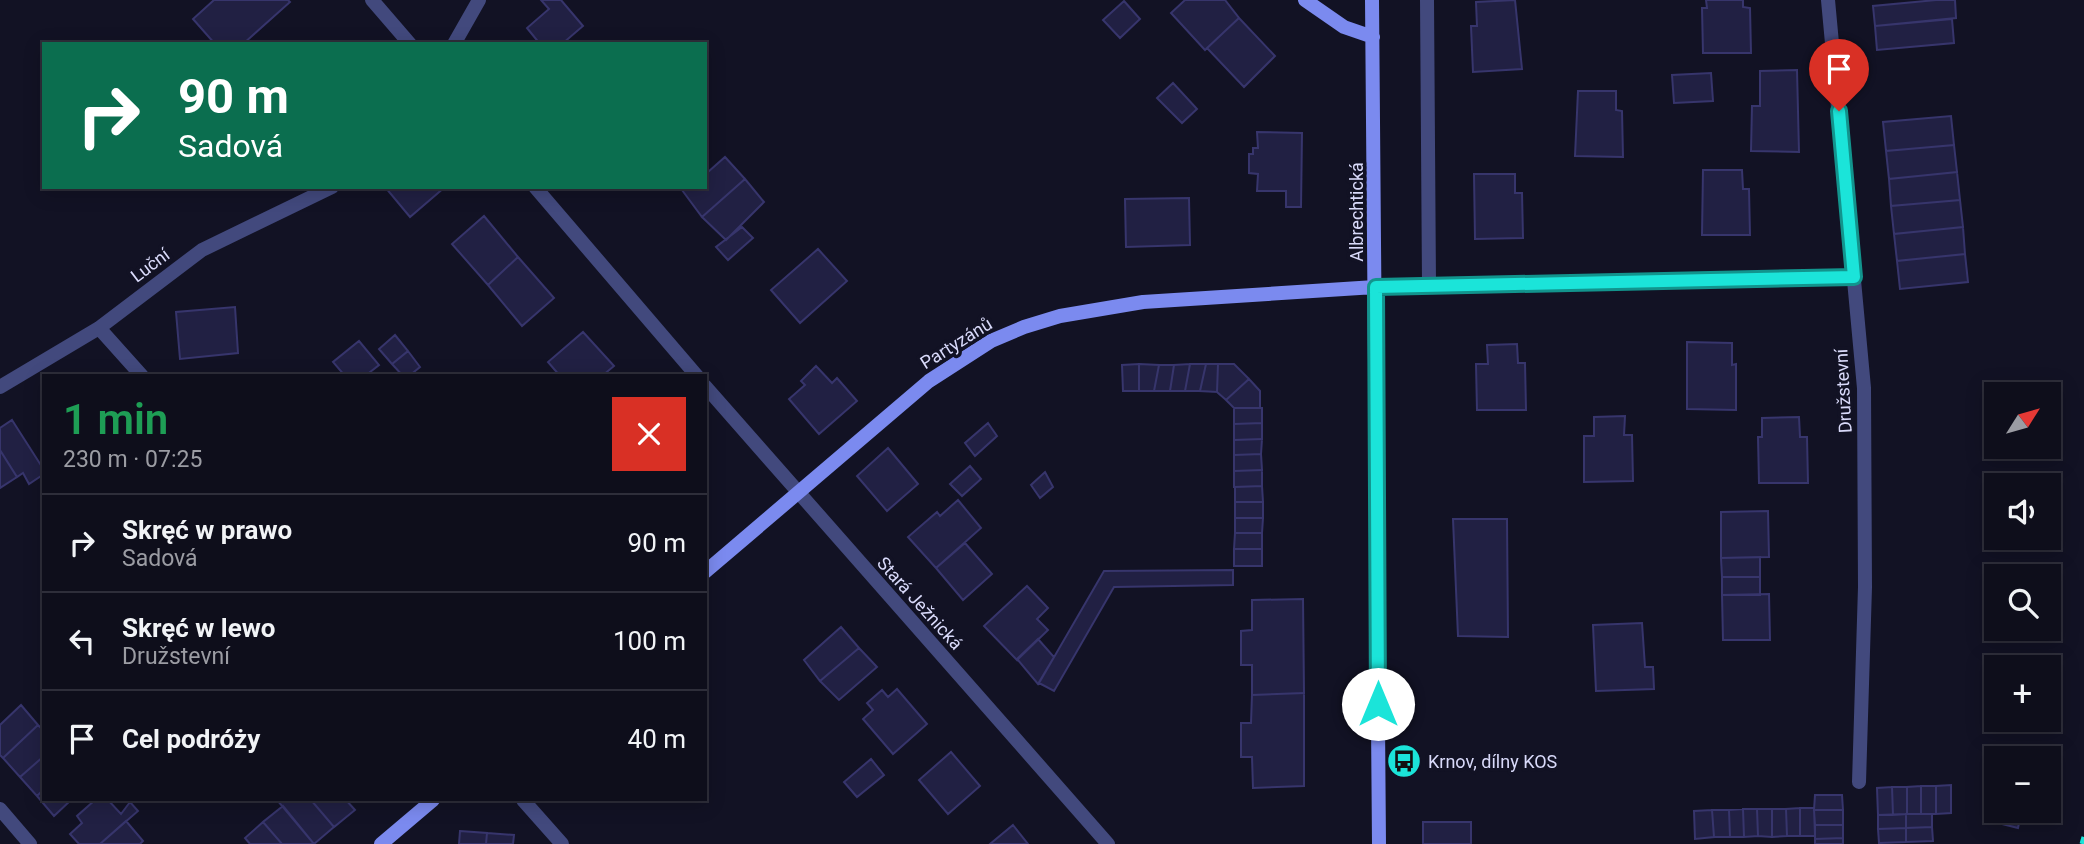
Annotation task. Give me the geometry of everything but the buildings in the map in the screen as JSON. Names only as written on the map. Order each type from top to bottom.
[{"type":"street","points":[[372,0],[408,42]]},
{"type":"street","points":[[455,42],[479,0]]},
{"type":"street","points":[[1305,0],[1344,27],[1373,37]]},
{"type":"street","name":"Albrechtická","points":[[1372,0],[1379,844]]},
{"type":"street","points":[[1427,0],[1429,285]]},
{"type":"street","name":"Družstevní","points":[[1828,0],[1854,277],[1865,436],[1859,782]]},
{"type":"street","name":"Luční","points":[[0,387],[99,328],[202,250],[328,189]]},
{"type":"street","points":[[537,189],[695,374]]},
{"type":"street","points":[[1376,287],[1854,277]]},
{"type":"street","name":"Partyzánů","points":[[707,570],[929,381],[991,341],[1024,327],[1060,316],[1143,302],[1376,287]]},
{"type":"street","points":[[99,328],[140,374]]},
{"type":"street","name":"Stará Ježnická","points":[[707,388],[1108,844]]},
{"type":"street","points":[[381,844],[432,801]]},
{"type":"street","points":[[524,801],[562,844]]},
{"type":"street","points":[[0,810],[30,844]]},
{"type":"railway","points":[[2082,844],[2084,837]]},
{"type":"place","name":"Krnov, dílny KOS","points":[[1404,761]]},
{"type":"route","points":[[1378,704],[1376,287],[1854,277],[1839,111]]}]
